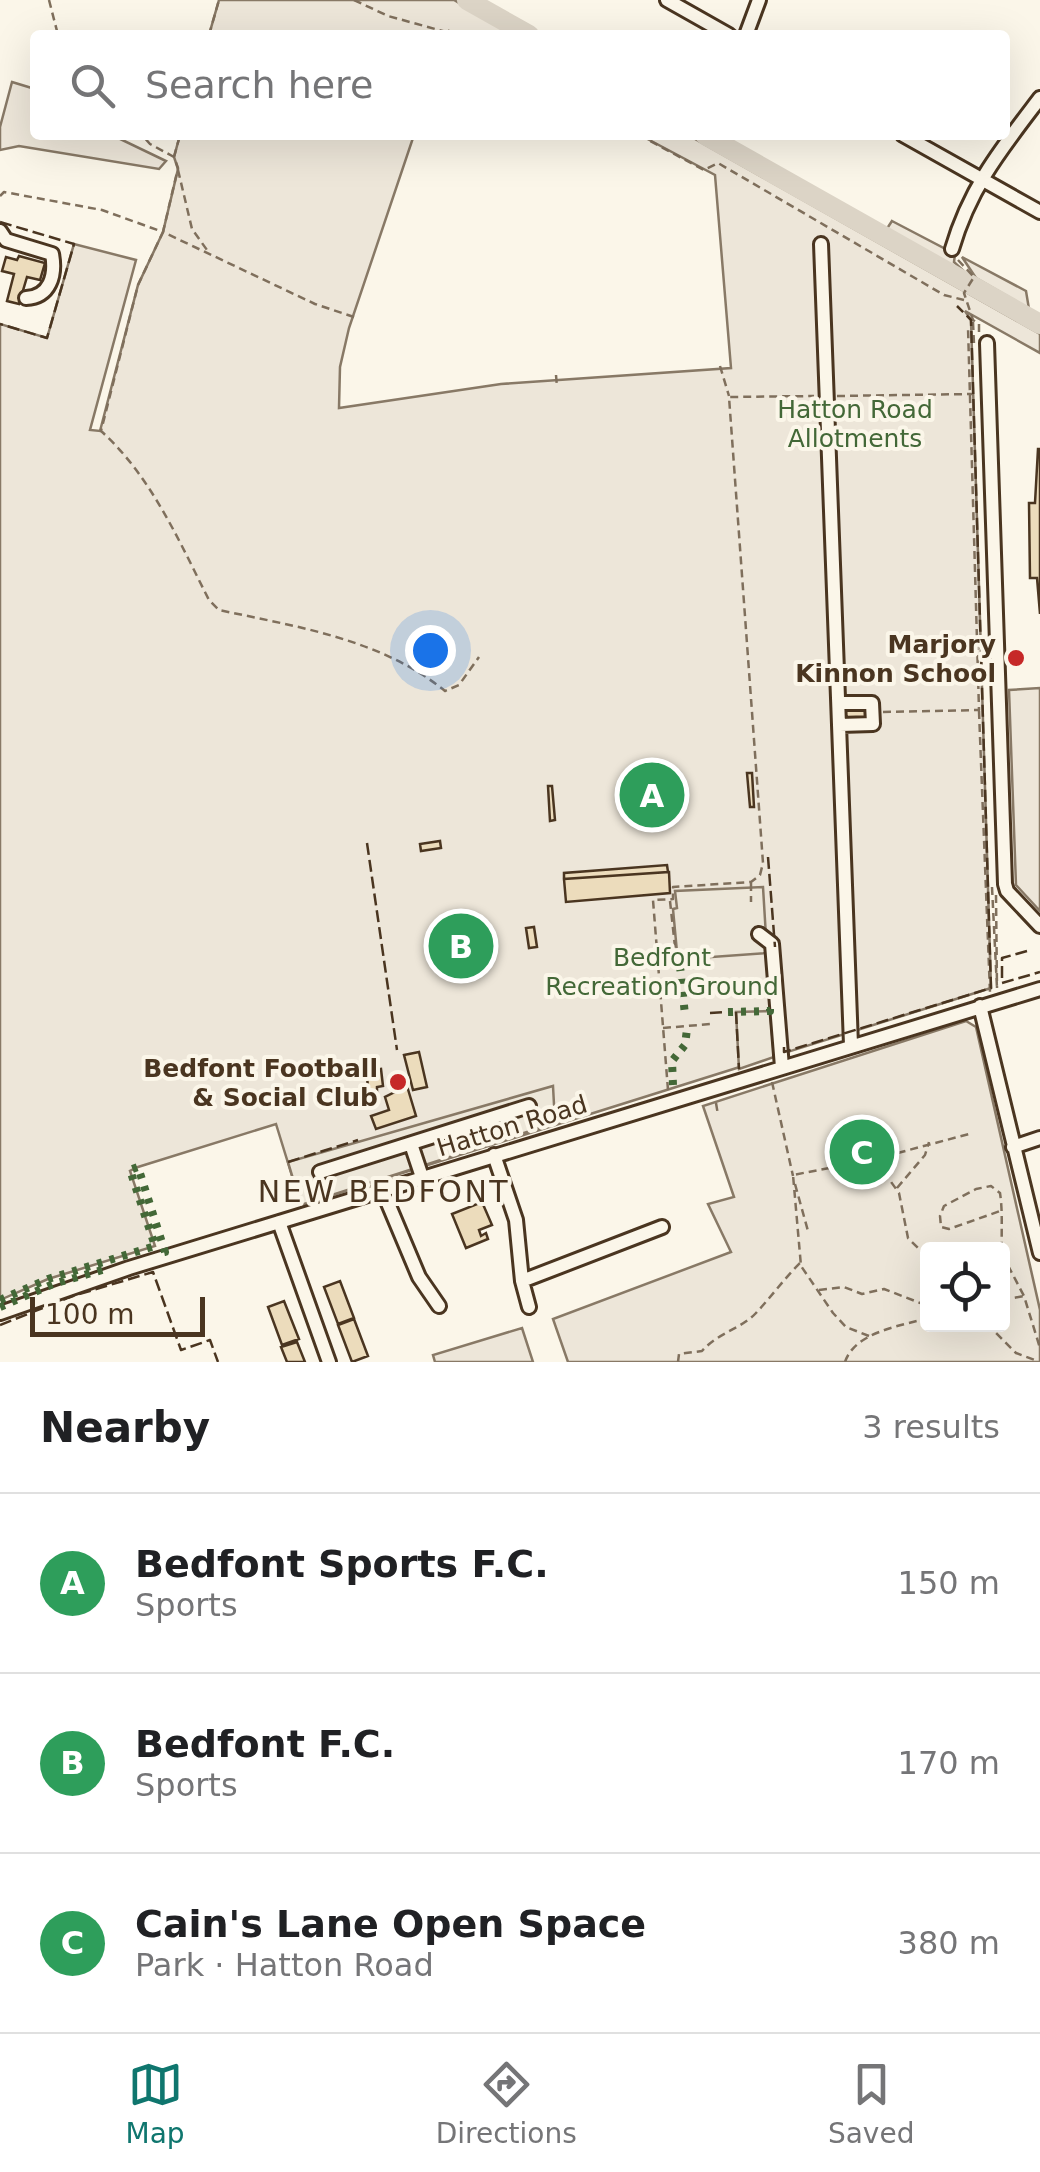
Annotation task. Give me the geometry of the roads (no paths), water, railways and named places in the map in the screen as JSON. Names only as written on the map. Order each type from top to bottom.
[{"type":"street","points":[[666,0],[720,30]]},
{"type":"street","points":[[748,30],[759,0]]},
{"type":"street","points":[[1010,138],[1040,98]]},
{"type":"street","points":[[913,140],[1040,212]]},
{"type":"street","points":[[952,249],[980,179],[1009,140]]},
{"type":"street","points":[[0,232],[6,240],[52,254],[55,270],[48,286],[36,297],[26,298]]},
{"type":"street","points":[[822,244],[851,1045]]},
{"type":"street","points":[[987,343],[1005,884],[1007,892],[1040,926]]},
{"type":"street","points":[[840,703],[872,703],[873,724],[840,726]]},
{"type":"street","points":[[759,934],[772,944],[775,1069]]},
{"type":"street","name":"Hatton Road","points":[[0,1314],[129,1268],[422,1176],[1040,989]]},
{"type":"street","points":[[986,1004],[1012,1147],[1040,1253]]},
{"type":"street","points":[[320,1172],[529,1106]]},
{"type":"street","points":[[1012,1147],[1040,1138]]},
{"type":"street","points":[[411,1144],[422,1176]]},
{"type":"street","points":[[494,1155],[516,1220],[522,1281],[529,1307]]},
{"type":"street","points":[[382,1190],[419,1277],[438,1306]]},
{"type":"street","points":[[279,1222],[329,1362]]},
{"type":"street","points":[[522,1281],[662,1227]]},
{"type":"waterway","points":[[467,0],[520,30]]},
{"type":"waterway","points":[[714,140],[1040,324]]},
{"type":"place","name":"Marjory Kinnon School","points":[[1016,658]]},
{"type":"place","name":"Bedfont Sports F.C.","points":[[652,795]]},
{"type":"place","name":"Bedfont F.C.","points":[[461,946]]},
{"type":"place","name":"Bedfont Football & Social Club","points":[[398,1082]]},
{"type":"place","name":"Cain's Lane Open Space","points":[[862,1152]]},
{"type":"district","name":"NEW BEDFONT","points":[[384,1191]]},
{"type":"park label","name":"Hatton Road Allotments","points":[[855,424]]},
{"type":"park label","name":"Bedfont Recreation Ground","points":[[662,972]]}]
